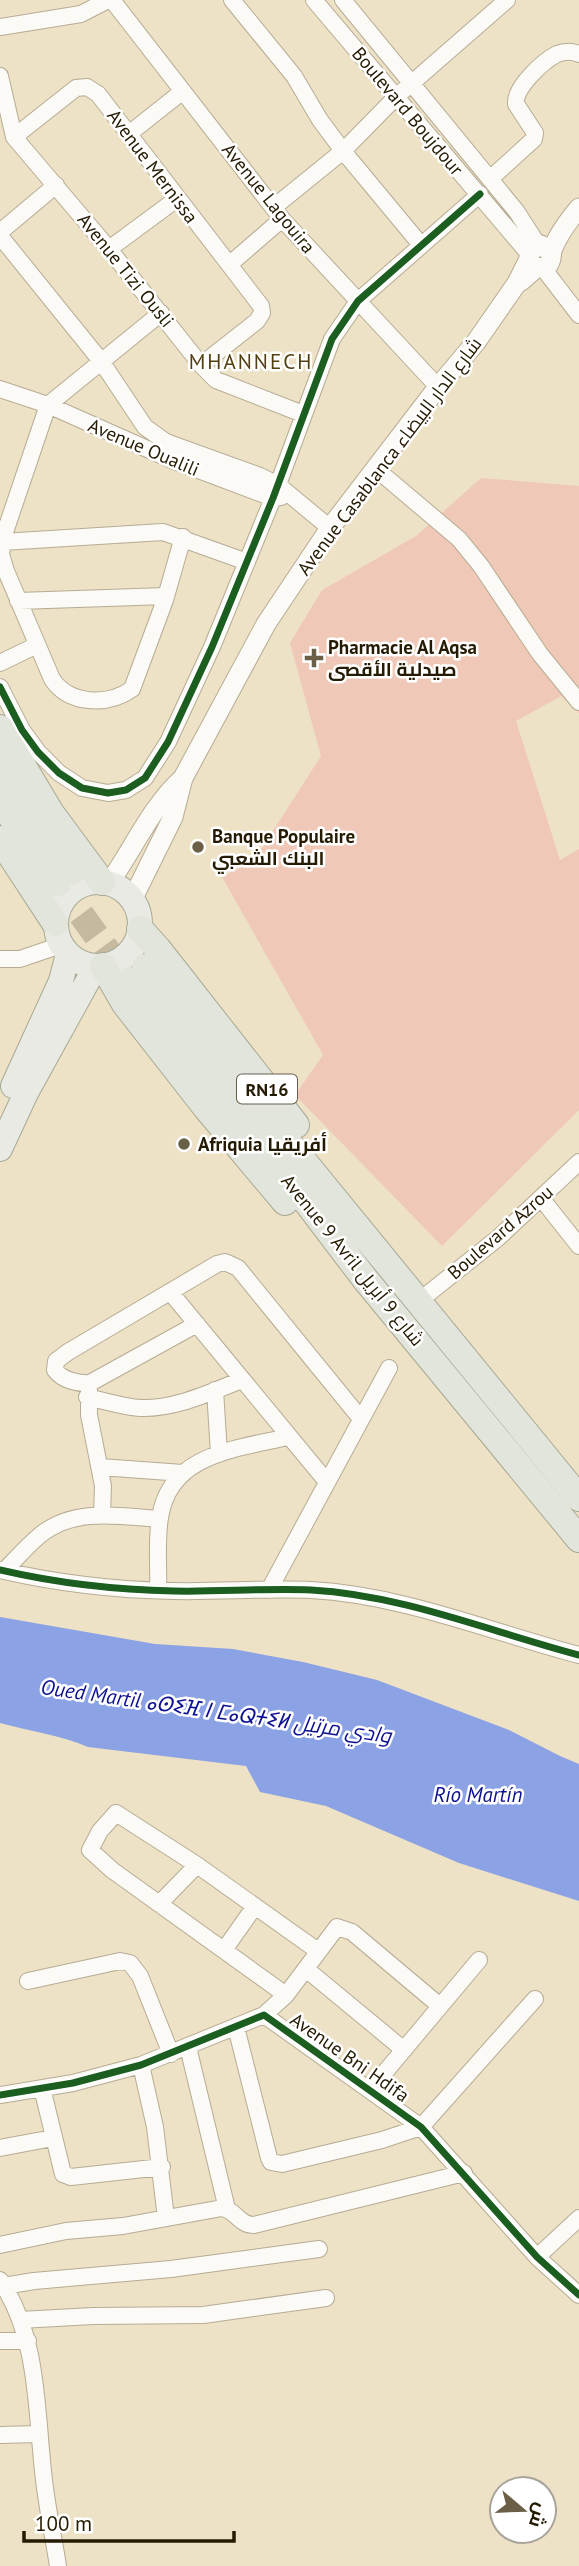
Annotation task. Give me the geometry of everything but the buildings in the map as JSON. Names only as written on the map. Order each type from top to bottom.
[{"type":"highway","points":[[0,728],[51,813],[106,882]]},
{"type":"highway","points":[[0,766],[65,878],[0,802]]},
{"type":"highway","points":[[0,839],[61,941]]},
{"type":"highway","name":"RN16","points":[[139,929],[158,949],[341,1184],[360,1211],[382,1258]]},
{"type":"highway","name":"RN16","points":[[100,966],[125,1004],[259,1171],[327,1248],[365,1279]]},
{"type":"highway","name":"Avenue 9 Avril شارع 9 أبريل","points":[[579,1498],[419,1301],[137,973],[365,1279],[579,1539]]},
{"type":"main road","points":[[0,1114],[61,981],[60,905],[74,889],[83,884],[106,882],[118,887],[132,900]]},
{"type":"main road","name":"RN16","points":[[132,900],[139,914],[139,929]]},
{"type":"main road","points":[[61,941],[86,965],[100,966],[126,956],[139,929]]},
{"type":"main road","points":[[0,1149],[26,1093],[100,966]]},
{"type":"street","name":"Avenue Lagouira","points":[[0,27],[81,14],[110,0],[278,213],[438,387]]},
{"type":"street","points":[[232,0],[294,76],[320,120],[343,151],[421,245]]},
{"type":"street","name":"Boulevard Boujdour","points":[[343,0],[517,212],[540,256]]},
{"type":"street","points":[[229,264],[397,96],[507,0]]},
{"type":"street","name":"Boulevard Boujdour","points":[[316,1],[480,194],[540,256]]},
{"type":"street","points":[[490,179],[525,149],[535,135],[516,104],[519,89],[555,55],[564,52],[579,54]]},
{"type":"street","name":"Avenue Tizi Ousli","points":[[0,76],[14,137],[109,249],[201,365],[216,380],[303,414]]},
{"type":"street","name":"Avenue Mernissa","points":[[14,137],[82,86],[98,94],[130,133],[261,306],[262,313],[257,321],[201,365]]},
{"type":"street","points":[[130,133],[184,91]]},
{"type":"street","points":[[57,186],[0,234],[101,361],[145,427],[130,441]]},
{"type":"street","points":[[0,687],[22,730],[38,752],[59,773],[82,788],[108,793],[126,790],[145,778],[168,742],[212,647],[247,562],[281,493],[303,414],[332,339],[358,301],[480,194]]},
{"type":"street","points":[[109,249],[178,198]]},
{"type":"street","name":"Avenue Casablanca شارع الدار البيضاء","points":[[132,900],[173,817],[183,778],[265,624],[330,528],[375,468],[476,342],[517,283],[573,215]]},
{"type":"street","points":[[540,256],[579,296]]},
{"type":"street","points":[[540,256],[579,313]]},
{"type":"street","points":[[161,313],[48,405],[2,542],[3,562],[18,601],[52,679],[66,694],[76,699],[100,699],[124,695],[132,689],[166,596],[183,537]]},
{"type":"street","name":"Avenue Oualili","points":[[0,389],[48,405],[181,463],[281,493]]},
{"type":"street","name":"Avenue Oualili","points":[[145,427],[166,442],[260,476],[330,528]]},
{"type":"street","points":[[375,468],[459,539],[481,566],[540,654],[579,702]]},
{"type":"street","points":[[2,542],[163,532],[247,562]]},
{"type":"street","points":[[18,601],[166,596]]},
{"type":"street","points":[[0,663],[37,645]]},
{"type":"street","name":"Avenue Casablanca شارع الدار البيضاء","points":[[106,882],[168,791],[183,778]]},
{"type":"street","points":[[0,959],[20,959],[61,941]]},
{"type":"street","name":"Boulevard Azrou","points":[[419,1301],[498,1238],[579,1163]]},
{"type":"street","points":[[541,1198],[579,1246]]},
{"type":"street","points":[[242,1380],[162,1406],[141,1408],[89,1390],[82,1384],[60,1376],[55,1370],[56,1361],[68,1352],[217,1264],[225,1262],[238,1268],[361,1419]]},
{"type":"street","points":[[171,1293],[327,1482]]},
{"type":"street","points":[[89,1390],[197,1324]]},
{"type":"street","points":[[269,1590],[389,1368]]},
{"type":"street","points":[[89,1390],[103,1486],[102,1515]]},
{"type":"street","points":[[215,1390],[219,1454]]},
{"type":"street","points":[[158,1590],[159,1519],[170,1486],[204,1459],[288,1437]]},
{"type":"street","points":[[100,1466],[183,1473]]},
{"type":"street","points":[[2,1571],[40,1535],[77,1517],[102,1515],[159,1519]]},
{"type":"street","points":[[2,1571],[67,1583],[158,1590],[311,1590],[391,1601],[579,1655]]},
{"type":"street","points":[[286,1995],[112,1870],[90,1850],[100,1831],[116,1814],[197,1865],[318,1951]]},
{"type":"street","points":[[159,1904],[197,1865]]},
{"type":"street","points":[[224,1950],[255,1906]]},
{"type":"street","points":[[264,2015],[286,1995],[337,1927],[346,1929],[440,2006]]},
{"type":"street","points":[[370,2090],[479,1960]]},
{"type":"street","points":[[28,1981],[120,1961],[130,1963],[140,1976],[171,2054]]},
{"type":"street","points":[[306,1969],[404,2050]]},
{"type":"street","points":[[236,2027],[271,2162],[282,2164],[382,2140],[421,2127],[535,1999]]},
{"type":"street","name":"Avenue Bni Hdifa","points":[[0,2095],[141,2065],[264,2015],[421,2127],[537,2257],[579,2295]]},
{"type":"street","points":[[188,2047],[228,2209]]},
{"type":"street","points":[[141,2065],[162,2167],[166,2218]]},
{"type":"street","points":[[42,2088],[61,2171],[67,2177],[162,2167]]},
{"type":"street","points":[[0,2148],[53,2138]]},
{"type":"street","points":[[0,2245],[66,2231],[222,2208],[236,2214],[242,2222],[254,2225],[464,2174]]},
{"type":"street","points":[[537,2257],[579,2218]]},
{"type":"street","points":[[58,2566],[43,2473],[28,2341],[2,2283],[171,2269],[319,2249]]},
{"type":"street","points":[[20,2320],[203,2315],[326,2298]]},
{"type":"street","points":[[0,2341],[28,2341]]},
{"type":"street","points":[[0,2435],[40,2434]]},
{"type":"shaded area","points":[[481,478],[579,486],[579,713],[561,696],[516,721],[560,860],[579,849],[579,1110],[442,1246],[295,1095],[323,1055],[222,877],[255,859],[321,756],[290,643],[322,590],[416,536]]},
{"type":"water","name":"Río Martín","points":[[0,1617],[155,1644],[233,1649],[377,1680],[509,1730],[579,1764],[579,1901],[459,1863],[326,1806],[260,1792],[246,1766],[88,1747],[0,1723]]},
{"type":"tunnel","points":[[58,883],[129,980]]},
{"type":"cycle path","points":[[0,687],[22,730],[38,752],[59,773],[82,788],[108,793],[126,790],[145,778],[168,742],[212,647],[273,498],[332,339],[358,301],[480,194]]},
{"type":"cycle path","points":[[0,1570],[64,1582],[130,1589],[311,1590],[345,1593],[413,1607],[579,1655]]},
{"type":"cycle path","points":[[0,2095],[73,2083],[141,2065],[264,2015],[421,2127],[537,2257],[579,2295]]},
{"type":"place","name":"Pharmacie Al Aqsa صيدلية الأقصى","points":[[314,658]]},
{"type":"place","name":"Banque Populaire البنك الشعبي","points":[[198,847]]},
{"type":"place","name":"Afriquia أفريقيا","points":[[184,1144]]},
{"type":"district","name":"MHANNECH","points":[[251,361]]},
{"type":"water label","name":"Oued Martil ⴰⵙⵉⴼ ⵏ ⵎⴰⵕⵜⵉⵍ وادي مرتيل","points":[[216,1711]]}]
